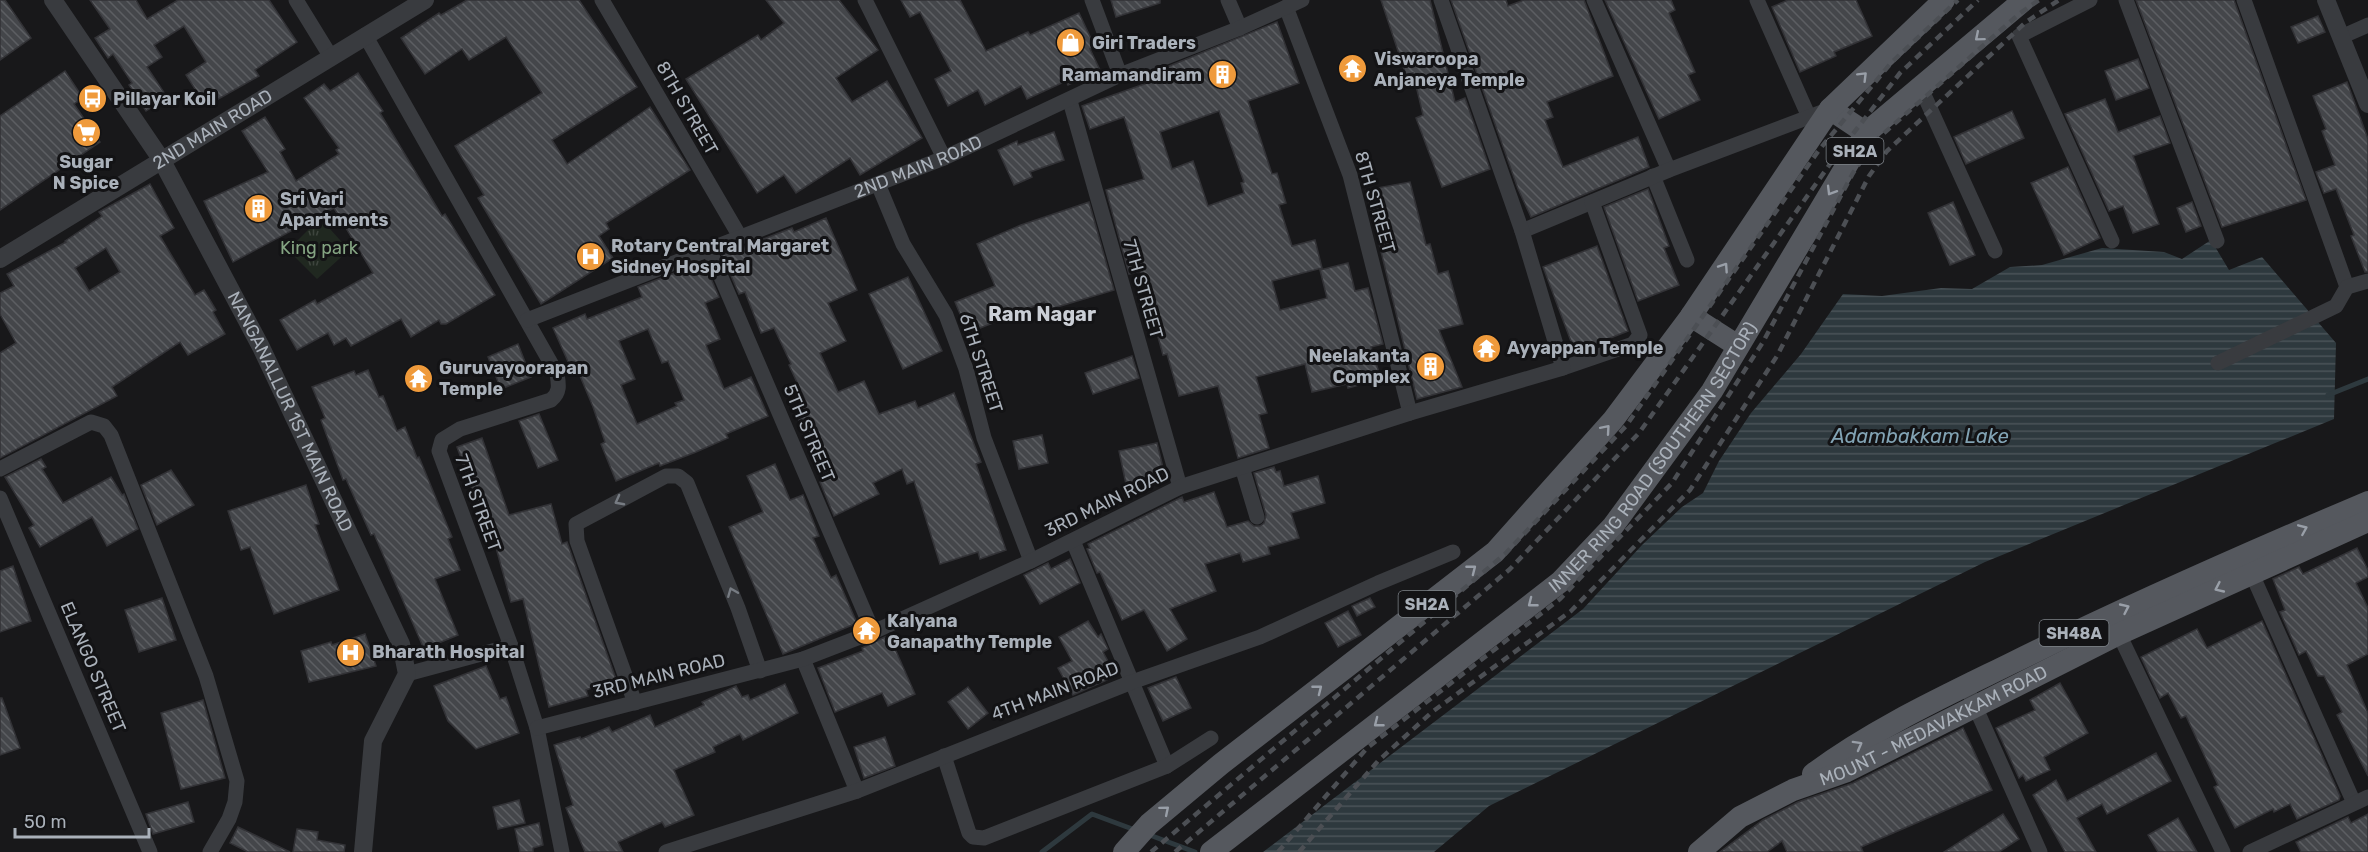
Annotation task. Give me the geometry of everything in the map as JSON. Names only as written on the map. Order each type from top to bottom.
[{"type":"main road","name":"SH2A","points":[[1124,852],[1149,824],[1221,764],[1495,552],[1613,420],[1691,316],[1819,113],[1944,0]]},
{"type":"main road","name":"INNER RING ROAD (SOUTHERN SECTOR)","points":[[1211,852],[1560,582],[1613,526],[1712,391],[1866,133],[2024,0]]},
{"type":"main road","points":[[1819,113],[1866,133]]},
{"type":"main road","points":[[1691,316],[1738,346]]},
{"type":"main road","name":"MOUNT - MEDAVAKKAM ROAD","points":[[1702,851],[1740,817],[1793,790],[1847,771],[2119,634],[2367,520]]},
{"type":"main road","name":"MOUNT - MEDAVAKKAM ROAD","points":[[1793,790],[1851,748],[1966,686],[2117,612],[2367,520]]},
{"type":"street","name":"NANGANALLUR 1ST MAIN ROAD","points":[[53,0],[161,159],[261,347],[401,644],[407,674]]},
{"type":"street","points":[[296,0],[331,57]]},
{"type":"street","name":"2ND MAIN ROAD","points":[[0,259],[364,35],[425,0]]},
{"type":"street","name":"8TH STREET","points":[[602,0],[739,236]]},
{"type":"street","points":[[865,0],[944,158]]},
{"type":"street","points":[[1092,0],[1120,75]]},
{"type":"street","points":[[1228,0],[1240,28]]},
{"type":"street","name":"2ND MAIN ROAD","points":[[527,320],[944,158],[1070,101],[1120,75],[1240,28],[1302,0]]},
{"type":"street","points":[[1441,0],[1522,231],[1563,368]]},
{"type":"street","points":[[1594,0],[1669,170]]},
{"type":"street","points":[[1522,231],[1653,176],[1819,113],[1757,0]]},
{"type":"street","points":[[2090,0],[2019,36],[2112,241]]},
{"type":"street","points":[[2126,0],[2217,241]]},
{"type":"street","points":[[2244,0],[2347,287]]},
{"type":"street","points":[[2326,0],[2368,104]]},
{"type":"street","name":"8TH STREET","points":[[1286,7],[1350,175],[1410,413]]},
{"type":"street","points":[[2341,37],[2368,25]]},
{"type":"street","name":"7TH STREET","points":[[364,35],[557,374],[559,386],[556,396],[545,404],[450,434],[442,440],[439,451],[511,646],[537,728],[561,852]]},
{"type":"street","points":[[1920,86],[1995,251]]},
{"type":"street","name":"7TH STREET","points":[[1070,101],[1180,487]]},
{"type":"street","points":[[1653,176],[1687,260]]},
{"type":"street","name":"6TH STREET","points":[[878,184],[903,244],[946,315],[966,369],[984,438],[1031,561]]},
{"type":"street","name":"3RD MAIN ROAD","points":[[537,728],[803,659],[873,632],[1031,561],[1180,487],[1410,413],[1563,368],[1633,344],[1640,335],[1592,202]]},
{"type":"street","name":"5TH STREET","points":[[708,249],[873,632]]},
{"type":"street","points":[[2218,363],[2336,306],[2347,287],[2368,280]]},
{"type":"street","points":[[0,469],[91,422],[104,426],[111,435],[206,676],[237,781],[235,802],[229,819],[210,852]]},
{"type":"street","points":[[1242,467],[1257,517]]},
{"type":"street","points":[[635,702],[575,531],[576,524],[666,476],[678,476],[687,483],[734,598],[760,671]]},
{"type":"street","name":"ELANGO STREET","points":[[0,498],[150,852]]},
{"type":"street","points":[[1073,541],[1167,766]]},
{"type":"street","name":"4TH MAIN ROAD","points":[[666,852],[706,846],[857,790],[1132,682],[1260,637],[1453,552]]},
{"type":"street","points":[[2250,852],[2361,800],[2251,572]]},
{"type":"street","points":[[2119,634],[2223,852]]},
{"type":"street","points":[[363,852],[373,741],[407,674],[511,646]]},
{"type":"street","points":[[803,659],[857,790]]},
{"type":"street","points":[[1966,686],[2036,850]]},
{"type":"street","points":[[944,756],[969,833],[973,837],[984,838],[1167,766],[1211,738]]},
{"type":"green space","name":"King park","points":[[320,218],[349,250],[317,279],[288,250]]},
{"type":"water","name":"Adambakkam Lake","points":[[2211,240],[2229,270],[2262,257],[2336,343],[2334,419],[1985,562],[1489,806],[1434,852],[1263,852],[1583,609],[1642,545],[1682,507],[1703,493],[1719,461],[1751,413],[1801,354],[1843,294],[1882,296],[1941,288],[1972,289],[2010,267],[2042,265],[2102,248],[2164,252],[2182,259]]},
{"type":"building","points":[[0,0],[5,0],[31,38],[0,60]]},
{"type":"building","points":[[90,0],[136,0],[147,19],[178,0],[269,0],[297,42],[255,70],[259,76],[206,106],[186,75],[206,62],[184,26],[154,45],[162,57],[147,67],[167,97],[146,111],[129,85],[132,83],[113,54],[108,58],[95,38],[110,29]]},
{"type":"building","points":[[467,0],[579,0],[637,87],[552,140],[567,164],[650,107],[690,170],[606,223],[609,229],[599,236],[613,258],[541,304],[478,198],[484,195],[455,146],[542,93],[506,37],[469,60],[462,49],[425,74],[401,38],[439,13],[441,15]]},
{"type":"building","points":[[766,0],[839,0],[878,50],[836,78],[852,102],[887,81],[922,138],[860,175],[850,158],[796,193],[784,175],[757,193],[686,79],[758,35],[761,40],[784,23]]},
{"type":"building","points":[[901,0],[960,0],[986,51],[1028,32],[1030,35],[1079,13],[1095,47],[1090,49],[1100,70],[1068,85],[1066,81],[1027,99],[1021,86],[985,105],[978,90],[948,106],[935,79],[951,71],[920,12],[910,17]]},
{"type":"building","points":[[1111,0],[1160,0],[1160,3],[1116,17]]},
{"type":"building","points":[[1381,0],[1430,0],[1455,102],[1465,98],[1490,169],[1442,187],[1416,118],[1423,115],[1413,73],[1406,75]]},
{"type":"building","points":[[1451,0],[1506,0],[1508,6],[1524,0],[1584,0],[1613,76],[1547,102],[1553,117],[1545,120],[1563,167],[1638,137],[1649,167],[1531,217],[1518,189]]},
{"type":"building","points":[[1605,0],[1671,0],[1675,10],[1669,13],[1695,72],[1688,75],[1700,100],[1659,119]]},
{"type":"building","points":[[1788,0],[1856,0],[1872,36],[1834,52],[1836,56],[1800,72],[1772,7]]},
{"type":"building","points":[[2136,0],[2234,0],[2306,200],[2222,227]]},
{"type":"building","points":[[2318,16],[2325,32],[2298,43],[2291,27]]},
{"type":"building","points":[[1277,22],[1299,83],[1248,101],[1272,174],[1277,173],[1286,203],[1279,205],[1292,246],[1315,240],[1322,268],[1272,281],[1280,310],[1327,298],[1320,270],[1348,263],[1355,291],[1368,288],[1383,344],[1371,347],[1381,379],[1348,388],[1347,384],[1312,392],[1305,364],[1256,377],[1267,413],[1259,415],[1269,448],[1238,458],[1218,386],[1179,396],[1167,354],[1163,355],[1140,271],[1129,274],[1106,190],[1144,179],[1124,117],[1090,129],[1082,106],[1153,81],[1150,74]],"holes":[[[1219,111],[1244,182],[1241,183],[1244,193],[1208,206],[1193,161],[1172,169],[1160,132]]]},
{"type":"building","points":[[2138,59],[2149,88],[2116,100],[2105,71]]},
{"type":"building","points":[[65,71],[83,98],[74,104],[100,142],[0,210],[0,116]]},
{"type":"building","points":[[358,73],[383,111],[380,113],[442,216],[445,214],[495,295],[446,324],[441,324],[439,320],[411,337],[401,319],[351,346],[346,338],[334,345],[328,333],[297,350],[280,320],[315,300],[317,304],[373,273],[334,208],[233,262],[204,201],[268,172],[242,131],[265,117],[285,149],[280,152],[296,181],[339,154],[336,150],[339,148],[304,98],[324,84],[330,91]]},
{"type":"building","points":[[2347,82],[2368,139],[2368,272],[2365,272],[2351,236],[2354,235],[2336,189],[2324,193],[2316,172],[2335,165],[2322,131],[2326,129],[2313,96]]},
{"type":"building","points":[[2105,99],[2118,132],[2160,116],[2170,143],[2133,156],[2159,224],[2133,233],[2123,206],[2109,211],[2065,114]]},
{"type":"building","points":[[2012,111],[2024,138],[1966,164],[1954,137]]},
{"type":"building","points":[[1054,132],[1064,160],[1030,172],[1032,177],[1014,185],[998,150],[1017,141],[1018,145]]},
{"type":"building","points":[[2068,167],[2100,238],[2064,255],[2031,183]]},
{"type":"building","points":[[1410,182],[1426,245],[1430,244],[1438,274],[1448,271],[1463,324],[1439,330],[1462,387],[1417,399],[1366,190]]},
{"type":"building","points":[[150,184],[174,228],[160,236],[195,295],[204,290],[216,310],[213,312],[225,334],[188,355],[180,342],[112,387],[117,396],[0,458],[0,353],[16,343],[0,314],[0,293],[14,286],[7,274],[66,242],[102,216],[99,212]],"holes":[[[106,248],[120,272],[89,291],[75,268]]]},
{"type":"building","points":[[1648,189],[1669,246],[1664,248],[1679,285],[1638,301],[1604,207]]},
{"type":"building","points":[[1089,202],[1114,290],[1047,310],[1044,302],[968,333],[955,302],[995,286],[977,244],[1021,225]]},
{"type":"building","points":[[1953,202],[1975,255],[1950,265],[1928,213]]},
{"type":"building","points":[[2192,202],[2201,226],[2186,232],[2177,208]]},
{"type":"building","points":[[826,218],[857,290],[828,303],[846,341],[820,353],[838,392],[864,381],[879,414],[915,401],[918,408],[954,393],[981,462],[976,464],[1006,550],[980,559],[978,552],[940,564],[914,481],[907,484],[902,469],[873,483],[879,494],[834,516],[820,482],[826,479],[810,434],[804,436],[794,406],[806,402],[789,365],[791,364],[774,328],[761,333],[745,292],[739,294],[722,255],[792,228],[794,232]]},
{"type":"building","points":[[1597,246],[1628,331],[1575,352],[1543,267]]},
{"type":"building","points":[[704,262],[719,297],[705,303],[720,339],[706,345],[724,389],[751,377],[768,416],[726,434],[728,438],[696,452],[660,466],[659,463],[616,481],[601,444],[605,442],[593,407],[575,364],[570,366],[553,328],[585,314],[587,319],[642,297],[638,287]],"holes":[[[648,329],[662,363],[668,361],[684,400],[675,403],[677,406],[637,424],[621,385],[635,379],[619,341]]]},
{"type":"building","points":[[908,277],[942,351],[903,369],[869,294]]},
{"type":"building","points":[[518,344],[531,377],[501,389],[488,357]]},
{"type":"building","points":[[1132,356],[1139,378],[1093,394],[1085,373]]},
{"type":"building","points":[[368,370],[379,397],[383,396],[397,431],[405,427],[417,458],[419,457],[452,537],[448,539],[460,570],[435,579],[458,635],[424,649],[374,534],[371,535],[346,479],[343,480],[321,420],[325,418],[312,387],[354,371],[356,375]]},
{"type":"building","points":[[539,414],[558,460],[538,468],[519,421]]},
{"type":"building","points":[[1042,435],[1048,463],[1019,469],[1013,441]]},
{"type":"building","points":[[482,438],[509,515],[551,504],[562,544],[567,542],[616,679],[586,690],[588,696],[549,707],[523,599],[511,602],[484,504],[478,506],[457,447]]},
{"type":"building","points":[[1157,443],[1165,476],[1126,484],[1119,451]]},
{"type":"building","points":[[41,459],[46,467],[42,469],[63,503],[111,477],[122,495],[124,494],[138,529],[107,546],[92,517],[40,547],[29,528],[34,525],[5,477]]},
{"type":"building","points":[[775,464],[790,500],[803,495],[819,536],[813,538],[831,578],[836,575],[857,623],[783,654],[729,527],[763,512],[747,476]]},
{"type":"building","points":[[1274,467],[1276,472],[1280,471],[1284,486],[1318,476],[1325,503],[1291,513],[1299,538],[1268,547],[1270,554],[1243,562],[1240,553],[1205,564],[1216,591],[1170,609],[1187,639],[1167,651],[1144,610],[1122,620],[1100,572],[1097,573],[1087,549],[1090,548],[1088,544],[1182,497],[1184,502],[1214,492],[1227,527],[1248,521],[1254,526],[1260,526],[1264,523],[1266,515],[1254,473]]},
{"type":"building","points":[[171,470],[194,505],[157,525],[141,485]]},
{"type":"building","points":[[306,485],[319,524],[315,525],[339,590],[274,614],[250,547],[241,550],[228,511]]},
{"type":"building","points":[[2357,548],[2368,570],[2368,577],[2356,583],[2368,608],[2368,654],[2347,665],[2368,713],[2368,776],[2337,715],[2342,712],[2324,676],[2318,676],[2306,651],[2299,655],[2280,612],[2285,610],[2273,579],[2299,567],[2303,574]]},
{"type":"building","points":[[1070,559],[1080,583],[1040,604],[1024,575],[1048,563],[1051,569]]},
{"type":"building","points":[[13,566],[31,621],[0,632],[0,571]]},
{"type":"building","points":[[162,598],[176,640],[139,652],[125,610]]},
{"type":"building","points":[[1370,598],[1375,607],[1357,616],[1352,606]]},
{"type":"building","points":[[1348,611],[1361,635],[1338,647],[1325,623]]},
{"type":"building","points":[[1088,621],[1098,637],[1101,634],[1108,649],[1103,652],[1116,676],[1073,695],[1058,668],[1072,661],[1059,637]]},
{"type":"building","points":[[2262,621],[2340,796],[2339,800],[2297,819],[2290,804],[2274,812],[2273,809],[2235,828],[2214,787],[2218,785],[2186,716],[2181,718],[2168,693],[2160,698],[2141,657],[2197,629],[2207,648]]},
{"type":"building","points":[[365,634],[376,666],[309,682],[301,651],[331,642],[332,645]]},
{"type":"building","points":[[889,635],[915,694],[888,706],[882,693],[835,712],[818,668],[863,651],[862,648]]},
{"type":"building","points":[[486,666],[500,699],[506,697],[519,733],[476,749],[448,721],[434,686]]},
{"type":"building","points":[[1176,677],[1191,708],[1163,721],[1148,688]]},
{"type":"building","points":[[2060,683],[2088,733],[2044,757],[2050,770],[2026,781],[2023,775],[2019,778],[1996,728],[2035,710],[2030,700]]},
{"type":"building","points":[[785,684],[798,713],[743,740],[740,734],[713,747],[715,752],[674,770],[694,815],[665,827],[662,822],[618,842],[623,852],[585,852],[566,808],[573,805],[554,745],[580,737],[581,739],[609,727],[612,732],[650,715],[655,727],[704,705],[702,702],[736,686],[742,697],[748,695],[750,700]]},
{"type":"building","points":[[968,687],[988,713],[968,729],[948,702]]},
{"type":"building","points":[[0,698],[2,698],[20,748],[0,755]]},
{"type":"building","points":[[203,700],[225,778],[181,789],[161,713]]},
{"type":"building","points":[[1963,728],[1992,790],[1861,847],[1863,852],[1787,852],[1782,841],[1767,852],[1720,852],[1763,820],[1798,802],[1853,783]]},
{"type":"building","points":[[885,737],[895,766],[864,778],[854,747]]},
{"type":"building","points":[[2156,753],[2171,781],[2107,814],[2102,804],[2077,818],[2096,852],[2065,852],[2033,795],[2056,780],[2067,801]]},
{"type":"building","points":[[519,800],[525,823],[498,829],[493,807]]},
{"type":"building","points":[[188,802],[194,822],[153,834],[146,814]]},
{"type":"building","points":[[2003,814],[2019,839],[1999,852],[1944,852]]},
{"type":"building","points":[[2368,814],[2368,852],[2301,852],[2296,842],[2348,817],[2351,823]]},
{"type":"building","points":[[2178,818],[2197,852],[2158,852],[2148,835]]},
{"type":"building","points":[[539,823],[543,845],[533,848],[533,852],[520,852],[515,829]]},
{"type":"building","points":[[238,827],[290,852],[248,852],[230,843]]},
{"type":"building","points":[[297,829],[318,832],[317,840],[345,845],[344,852],[293,852]]},
{"type":"waterway","points":[[2328,395],[2368,379]]},
{"type":"waterway","points":[[1042,852],[1092,814],[1135,830]]},
{"type":"waterway","points":[[1147,834],[1195,852]]},
{"type":"railway","points":[[1151,852],[1505,554],[1626,426],[1819,150],[1891,63],[1958,0]]},
{"type":"railway","points":[[1175,852],[1510,569],[1639,433],[1835,157],[1900,73],[1978,0]]},
{"type":"railway","points":[[1278,852],[1367,748],[1560,599],[1672,483],[1763,342],[1853,173],[1874,142],[2019,14],[2039,0]]},
{"type":"railway","points":[[1299,852],[1378,761],[1432,712],[1571,611],[1690,490],[1777,356],[1869,176],[1887,151],[2026,22],[2059,0]]},
{"type":"place","name":"Giri Traders","points":[[1071,43]]},
{"type":"place","name":"Viswaroopa Anjaneya Temple","points":[[1353,69]]},
{"type":"place","name":"Ramamandiram","points":[[1223,75]]},
{"type":"place","name":"Pillayar Koil","points":[[92,99]]},
{"type":"place","name":"Sugar N Spice","points":[[86,133]]},
{"type":"place","name":"Sri Vari Apartments","points":[[259,209]]},
{"type":"place","name":"Rotary Central Margaret Sidney Hospital","points":[[590,256]]},
{"type":"place","name":"Ayyappan Temple","points":[[1486,348]]},
{"type":"place","name":"Neelakanta Complex","points":[[1431,366]]},
{"type":"place","name":"Guruvayoorapan Temple","points":[[418,378]]},
{"type":"place","name":"Kalyana Ganapathy Temple","points":[[866,631]]},
{"type":"place","name":"Bharath Hospital","points":[[351,652]]},
{"type":"district","name":"Ram Nagar","points":[[1042,314]]}]
